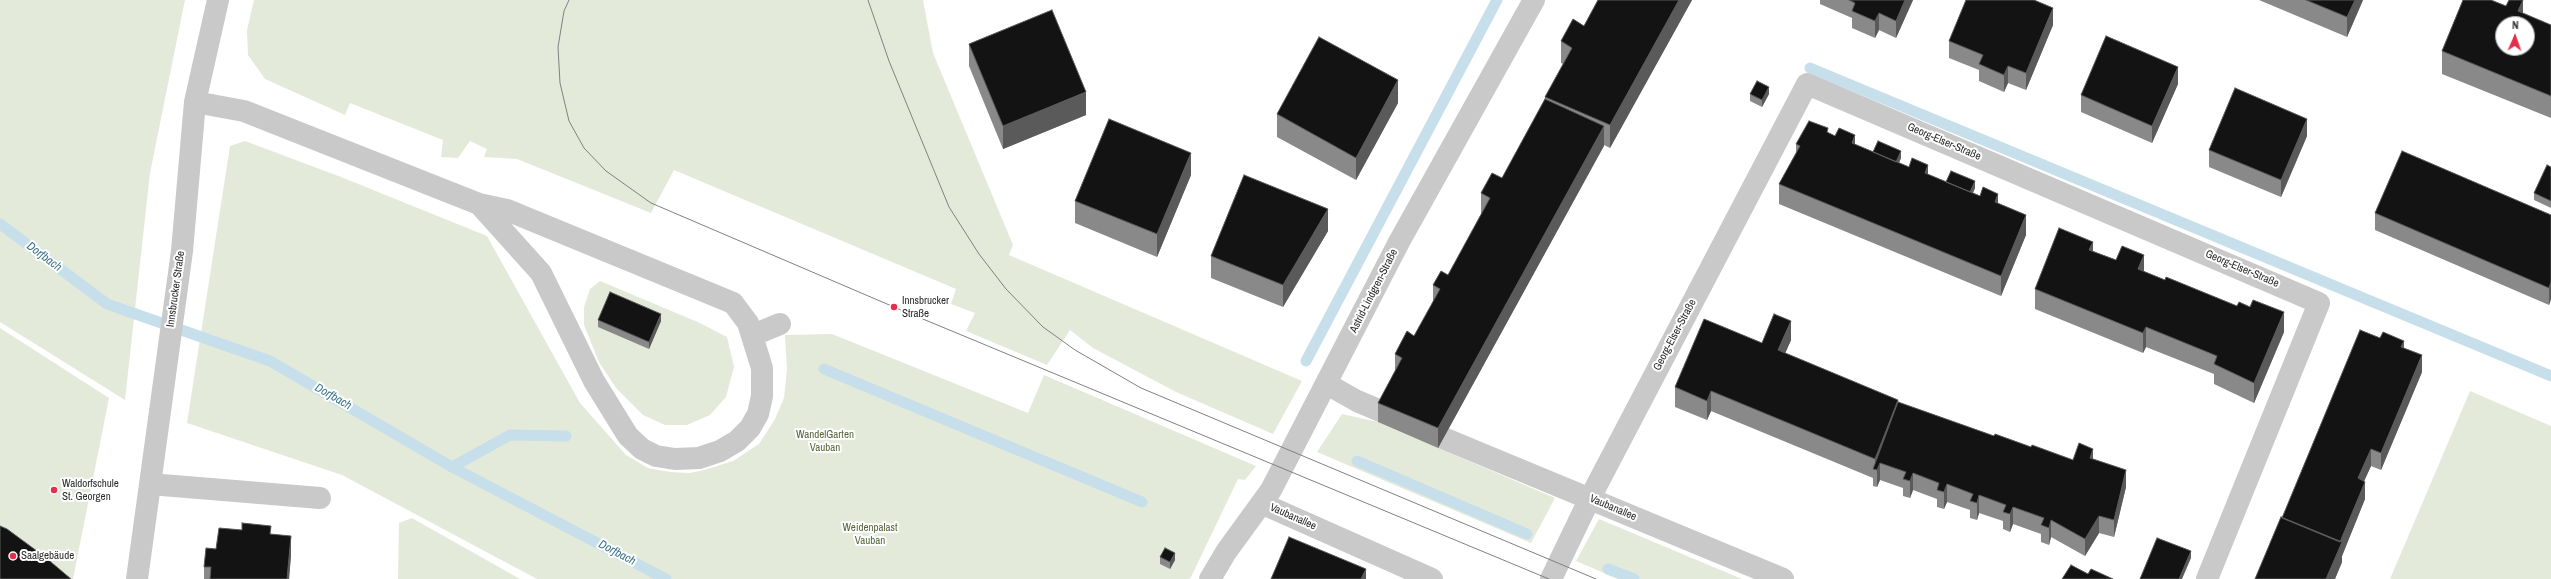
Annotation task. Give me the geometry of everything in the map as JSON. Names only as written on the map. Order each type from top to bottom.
[{"type":"street","name":"Innsbrucker Straße","points":[[137,579],[182,251],[196,102],[218,0]]},
{"type":"street","name":"Astrid-Lindgren-Straße","points":[[1210,579],[1226,552],[1263,504],[1327,384],[1399,242],[1534,0]]},
{"type":"street","name":"Georg-Elser-Straße","points":[[1551,579],[1590,498],[1807,84],[2282,285],[2319,303],[2207,579]]},
{"type":"street","points":[[196,102],[244,111],[479,204],[507,210],[733,303],[748,323],[753,334],[762,368],[762,396],[758,414],[750,428],[737,441],[720,451],[699,458],[676,459],[656,456],[642,448],[628,436],[594,381],[541,273],[479,204]]},
{"type":"street","points":[[753,334],[780,324]]},
{"type":"street","points":[[1327,384],[1357,401],[1383,412]]},
{"type":"street","name":"Vaubanallee","points":[[1443,438],[1783,579]]},
{"type":"street","points":[[150,484],[320,498]]},
{"type":"street","name":"Vaubanallee","points":[[1263,504],[1432,579]]},
{"type":"green space","points":[[0,0],[185,0],[150,173],[125,400],[0,322]]},
{"type":"green space","points":[[254,0],[923,0],[933,53],[1013,245],[1009,255],[1302,381],[1273,434],[1176,392],[1093,348],[1070,330],[1047,365],[966,331],[975,313],[951,304],[956,289],[674,170],[651,213],[517,159],[484,157],[487,149],[470,141],[458,158],[441,157],[443,140],[350,103],[345,115],[265,79],[248,55],[247,30]]},
{"type":"green space","points":[[245,141],[341,177],[487,236],[580,403],[626,455],[648,468],[670,472],[690,473],[704,470],[733,461],[759,444],[775,419],[784,398],[787,369],[785,335],[832,334],[1028,413],[1044,375],[1256,466],[1245,480],[1238,479],[1190,579],[537,579],[342,475],[187,423],[230,146]]},
{"type":"green space","points":[[600,281],[700,323],[727,337],[734,367],[726,397],[710,415],[687,425],[665,425],[643,415],[616,388],[599,362],[584,325],[584,307],[590,289]]},
{"type":"green space","name":"Waldorfschule St. Georgen","points":[[0,328],[109,398],[73,579],[56,579],[0,538]]},
{"type":"green space","points":[[2470,391],[2551,426],[2551,579],[2390,579]]},
{"type":"green space","points":[[1342,414],[1378,422],[1555,498],[1531,543],[1317,452]]},
{"type":"green space","points":[[412,518],[520,579],[398,579],[399,523]]},
{"type":"green space","points":[[1599,519],[1742,579],[1618,579],[1576,561]]},
{"type":"building","points":[[1598,0],[1679,0],[1610,125],[1545,97],[1572,48],[1561,41],[1573,19],[1584,26]]},
{"type":"building","points":[[1849,0],[1905,0],[1896,21],[1879,13],[1875,21],[1852,11],[1855,3]]},
{"type":"building","points":[[1966,0],[2034,0],[2053,8],[2026,73],[2008,66],[2004,75],[1979,64],[1983,55],[1949,41]]},
{"type":"building","points":[[2306,0],[2355,0],[2347,17]]},
{"type":"building","points":[[2463,0],[2491,0],[2506,6],[2509,0],[2523,0],[2518,11],[2530,16],[2495,16],[2495,56],[2535,56],[2535,18],[2551,25],[2551,96],[2442,51]]},
{"type":"building","points":[[1052,10],[1086,92],[1003,126],[969,44]]},
{"type":"building","points":[[2106,36],[2178,67],[2152,126],[2081,95]]},
{"type":"building","points":[[1319,37],[1398,80],[1356,158],[1277,114]]},
{"type":"building","points":[[1757,81],[1769,87],[1762,100],[1750,94]]},
{"type":"building","points":[[2235,88],[2307,119],[2281,180],[2209,150]]},
{"type":"building","points":[[1545,99],[1604,126],[1438,428],[1378,403],[1402,358],[1395,354],[1407,331],[1414,336],[1440,289],[1433,285],[1441,271],[1448,275],[1490,198],[1481,193],[1492,173],[1502,178]]},
{"type":"building","points":[[1109,119],[1191,153],[1157,234],[1075,201]]},
{"type":"building","points":[[1809,121],[1828,128],[1827,132],[1835,136],[1839,128],[1855,135],[1852,143],[1909,167],[1912,158],[1928,165],[1925,173],[1980,196],[1983,187],[1998,194],[1995,202],[2026,215],[2001,276],[1779,184],[1800,146],[1796,144]]},
{"type":"building","points":[[1878,141],[1901,151],[1896,162],[1873,152]]},
{"type":"building","points":[[2402,151],[2551,215],[2551,282],[2549,288],[2375,213]]},
{"type":"building","points":[[2547,165],[2551,167],[2551,201],[2534,193]]},
{"type":"building","points":[[1951,171],[1975,181],[1970,192],[1946,182]]},
{"type":"building","points":[[1244,175],[1328,209],[1283,285],[1211,256]]},
{"type":"building","points":[[2059,228],[2093,242],[2089,250],[2116,260],[2122,246],[2144,255],[2138,269],[2165,280],[2166,277],[2237,306],[2239,302],[2250,307],[2253,300],[2284,312],[2254,383],[2214,364],[2217,356],[2146,327],[2143,333],[2035,289]]},
{"type":"building","points":[[610,292],[661,314],[649,342],[598,320]]},
{"type":"building","points":[[1774,314],[1791,321],[1778,350],[1898,400],[1875,459],[1711,391],[1707,401],[1675,387],[1704,319],[1762,343]]},
{"type":"building","points":[[2360,330],[2380,338],[2383,332],[2404,341],[2401,347],[2422,355],[2381,453],[2371,449],[2358,478],[2365,482],[2340,542],[2282,518]]},
{"type":"building","points":[[1898,402],[1994,436],[1995,434],[2031,447],[2032,445],[2073,460],[2079,443],[2093,449],[2090,458],[2126,470],[2114,520],[2099,516],[2085,539],[2051,520],[2049,528],[2041,525],[2044,518],[2013,507],[2010,514],[2003,512],[2006,505],[1979,495],[1977,503],[1970,501],[1973,494],[1947,484],[1944,492],[1937,490],[1939,483],[1913,473],[1910,481],[1903,479],[1906,472],[1880,463],[1877,470],[1873,469]]},
{"type":"building","points":[[2281,517],[2342,542],[2326,579],[2255,579]]},
{"type":"building","points":[[242,523],[271,526],[270,534],[291,536],[287,579],[210,579],[211,567],[204,567],[206,548],[216,549],[219,528],[242,530]]},
{"type":"building","points":[[0,526],[7,529],[45,557],[71,579],[0,579]]},
{"type":"building","points":[[1289,537],[1366,569],[1361,579],[1271,579]]},
{"type":"building","points":[[2157,538],[2191,551],[2179,579],[2140,579]]},
{"type":"building","points":[[1165,548],[1175,553],[1170,562],[1160,557]]},
{"type":"building","points":[[2071,565],[2088,574],[2091,569],[2113,579],[2062,579]]},
{"type":"waterway","points":[[1306,361],[1497,0]]},
{"type":"waterway","points":[[1810,68],[2551,376]]},
{"type":"waterway","name":"Dorfbach","points":[[0,224],[107,304],[270,361],[452,467],[666,579]]},
{"type":"waterway","points":[[824,369],[1142,502]]},
{"type":"waterway","points":[[452,467],[510,435],[566,436]]},
{"type":"waterway","points":[[1357,461],[1527,534]]},
{"type":"waterway","points":[[1608,569],[1634,579]]},
{"type":"tram line","points":[[569,0],[564,11],[558,47],[560,83],[569,121],[584,148],[606,171],[651,203],[894,307],[1549,579]]},
{"type":"tram line","points":[[868,0],[889,61],[949,207],[979,254],[1006,289],[1043,327],[1075,350],[1141,388],[1596,579]]},
{"type":"place","name":"Innsbrucker Straße","points":[[894,307]]},
{"type":"place","name":"Waldorfschule St. Georgen","points":[[54,490]]},
{"type":"place","name":"Saalgebäude","points":[[13,556]]},
{"type":"park label","name":"WandelGarten Vauban","points":[[825,441]]},
{"type":"park label","name":"Weidenpalast Vauban","points":[[870,534]]}]
